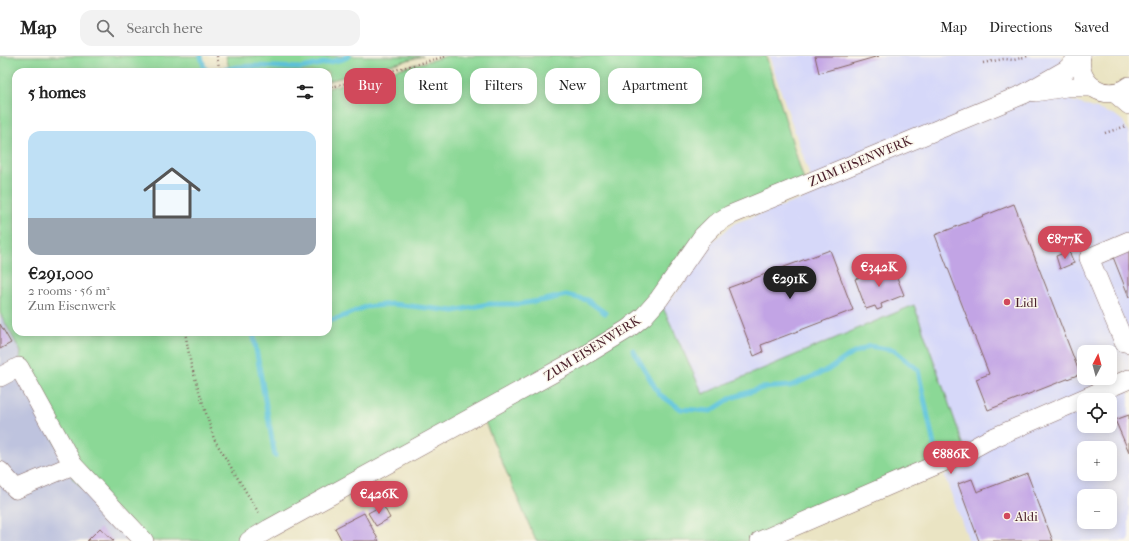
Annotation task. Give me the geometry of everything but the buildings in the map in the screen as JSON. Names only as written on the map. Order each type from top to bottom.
[{"type":"street","points":[[1081,56],[1080,62],[1082,73],[1088,83],[1093,87]]},
{"type":"street","name":"ZUM EISENWERK","points":[[249,541],[582,357],[628,329],[644,316],[659,299],[703,236],[716,224],[730,216],[779,195],[1024,94],[1066,70],[1081,56]]},
{"type":"street","name":"ZUM EISENWERK","points":[[1024,94],[1066,87],[1093,87],[1103,92],[1122,89]]},
{"type":"street","points":[[1122,89],[1129,105]]},
{"type":"street","points":[[1129,241],[1090,258],[1124,342],[1129,343]]},
{"type":"street","points":[[0,377],[19,367],[73,465],[144,541]]},
{"type":"street","points":[[760,541],[966,452],[988,440],[1129,379]]},
{"type":"street","points":[[0,471],[16,489],[73,465]]},
{"type":"path","points":[[217,56],[219,68]]},
{"type":"path","points":[[332,87],[447,56]]},
{"type":"path","points":[[983,63],[1004,59],[1014,60],[1028,56]]},
{"type":"path","points":[[1106,133],[1126,126]]},
{"type":"path","points":[[186,336],[192,365],[214,439],[269,529]]},
{"type":"shaded area","points":[[769,56],[1062,56],[1072,101],[1115,115],[1123,121],[1129,134],[1129,541],[969,541],[944,475],[967,467],[966,452],[914,305],[703,394],[642,330],[683,285],[708,245],[735,223],[816,194]]},
{"type":"shaded area","points":[[0,313],[21,352],[19,367],[139,541],[0,541]]},
{"type":"green space","points":[[0,56],[201,56],[204,68],[12,68],[12,335],[0,313]]},
{"type":"green space","points":[[226,56],[423,56],[377,68],[344,68],[344,77],[332,80],[332,68],[229,68]]},
{"type":"green space","points":[[447,56],[766,56],[805,184],[730,215],[659,299],[703,394],[914,305],[966,452],[760,541],[536,541],[481,413],[249,541],[139,541],[73,479],[19,367],[21,352],[12,336],[332,336],[332,87],[344,84],[344,104],[396,104],[396,70]]},
{"type":"waterway","points":[[201,56],[205,68]]},
{"type":"waterway","points":[[302,68],[343,59],[349,56]]},
{"type":"waterway","points":[[233,68],[253,66],[302,68]]},
{"type":"waterway","points":[[332,320],[365,307],[392,304],[454,311],[488,304],[519,304],[566,295],[587,300],[605,313]]},
{"type":"waterway","points":[[254,336],[275,456]]},
{"type":"waterway","points":[[633,350],[659,394],[681,409],[711,411],[731,398],[762,388],[790,386],[828,370],[848,356],[869,346],[894,350],[918,370],[934,445]]},
{"type":"place","name":"Lidl","points":[[1007,302]]},
{"type":"place","name":"Aldi","points":[[1007,516]]}]
